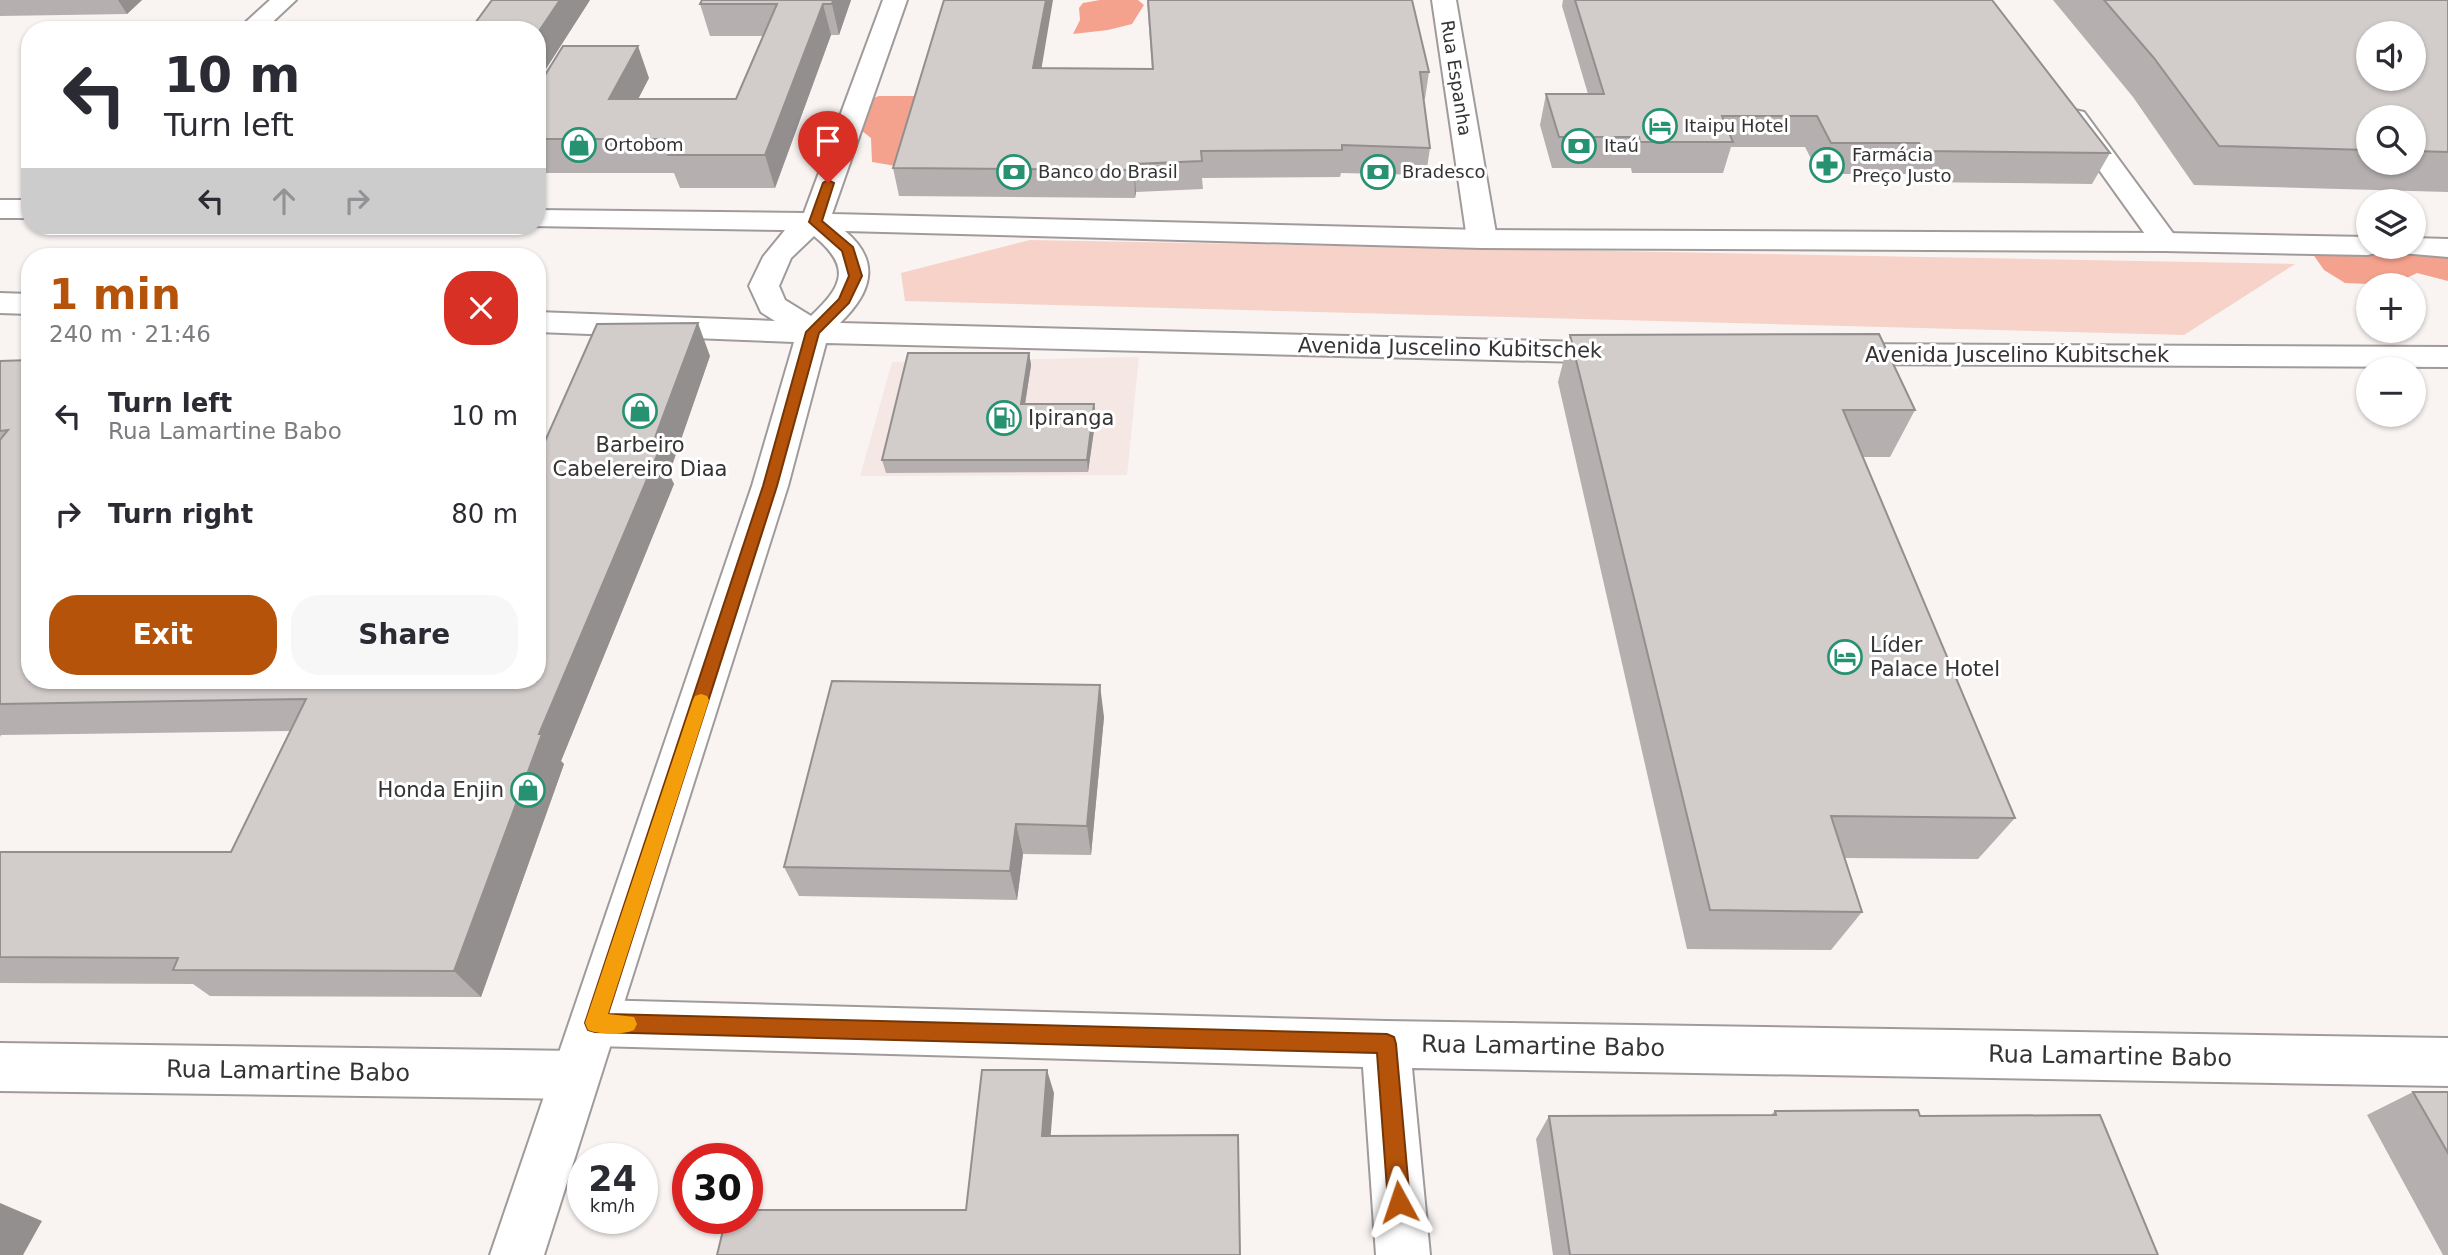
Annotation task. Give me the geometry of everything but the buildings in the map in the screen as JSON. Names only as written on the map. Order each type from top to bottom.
[{"type":"main road","points":[[260,21],[284,0]]},
{"type":"main road","points":[[813,332],[772,305],[764,286],[772,262],[788,241],[815,222],[895,0]]},
{"type":"main road","name":"Rua Espanha","points":[[1444,0],[1482,239]]},
{"type":"main road","points":[[2062,99],[2165,242]]},
{"type":"main road","points":[[0,209],[21,209]]},
{"type":"main road","points":[[546,219],[815,222],[1482,239],[2165,242],[2356,246]]},
{"type":"main road","points":[[517,1255],[770,486],[813,332],[845,300],[855,276],[848,249],[815,222]]},
{"type":"main road","points":[[2426,247],[2448,248]]},
{"type":"main road","points":[[0,303],[21,304]]},
{"type":"main road","name":"Avenida Juscelino Kubitschek","points":[[546,322],[1655,354]]},
{"type":"main road","name":"Avenida Juscelino Kubitschek","points":[[1808,354],[2448,357]]},
{"type":"main road","name":"Rua Lamartine Babo","points":[[595,1023],[1387,1044],[2448,1062]]},
{"type":"main road","points":[[1387,1044],[1403,1255]]},
{"type":"main road","name":"Rua Lamartine Babo","points":[[0,1067],[576,1075]]},
{"type":"shaded area","points":[[1138,0],[1144,5],[1132,24],[1073,34],[1080,20],[1079,8],[1083,3]]},
{"type":"shaded area","points":[[879,96],[915,96],[896,166],[872,162],[871,138],[862,131],[859,119],[868,100]]},
{"type":"shaded area","points":[[1030,240],[2295,264],[2184,335],[905,301],[901,273]]},
{"type":"shaded area","points":[[2356,249],[2356,259],[2426,259],[2426,249],[2448,250],[2448,281],[2426,275],[2426,273],[2356,273],[2356,283],[2345,283],[2324,270],[2310,250]]},
{"type":"shaded area","name":"Ipiranga","points":[[1139,357],[1127,475],[860,476],[892,362]]},
{"type":"slow traffic","points":[[627,1024],[595,1023],[701,700]]},
{"type":"place","name":"Itaipu Hotel","points":[[1660,126]]},
{"type":"place","name":"Ortobom","points":[[579,145]]},
{"type":"place","name":"Itaú","points":[[1579,146]]},
{"type":"place","name":"Farmácia Preço Justo","points":[[1827,165]]},
{"type":"place","name":"Banco do Brasil","points":[[1014,172]]},
{"type":"place","name":"Bradesco","points":[[1378,172]]},
{"type":"place","name":"Barbeiro Cabelereiro Diaa","points":[[640,411]]},
{"type":"place","name":"Ipiranga","points":[[1004,418]]},
{"type":"place","name":"Líder Palace Hotel","points":[[1845,657]]},
{"type":"place","name":"Honda Enjin","points":[[528,790]]},
{"type":"route","points":[[828,183],[815,222],[848,249],[855,276],[845,300],[813,332],[807,348],[770,486],[595,1023],[1387,1044],[1399,1202]]}]
